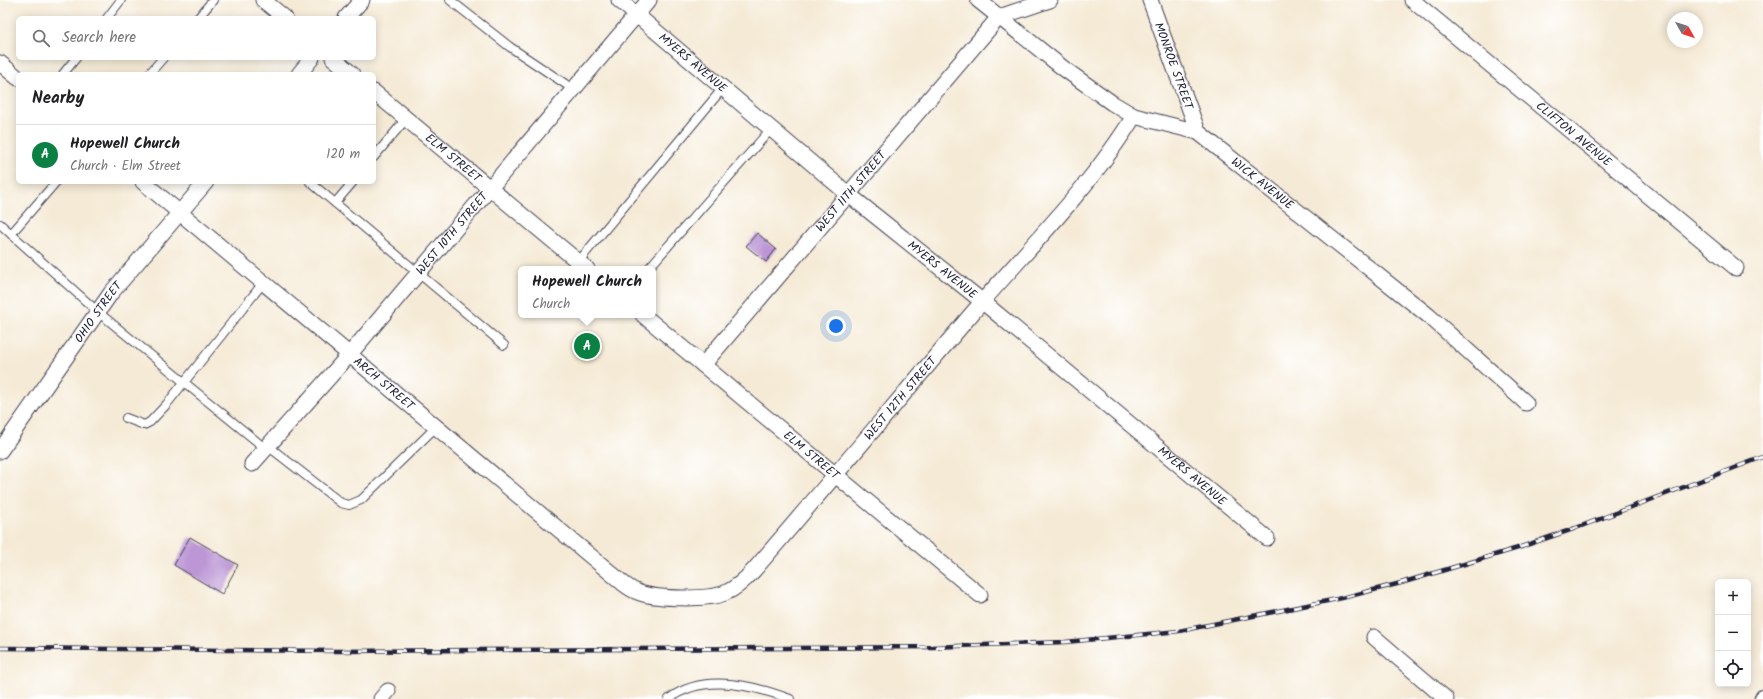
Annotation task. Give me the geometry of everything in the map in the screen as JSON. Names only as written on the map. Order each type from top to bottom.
[{"type":"street","points":[[263,0],[283,16]]},
{"type":"street","points":[[348,16],[362,0]]},
{"type":"street","name":"MYERS AVENUE","points":[[619,0],[848,194],[983,302],[1267,538]]},
{"type":"street","name":"WEST 10TH STREET","points":[[252,464],[349,355],[649,0]]},
{"type":"street","name":"WICK AVENUE","points":[[978,0],[1095,92],[1134,116],[1198,132],[1429,316],[1526,403]]},
{"type":"street","points":[[998,17],[1050,0]]},
{"type":"street","name":"MONROE STREET","points":[[1150,0],[1198,132]]},
{"type":"street","name":"CLIFTON AVENUE","points":[[1412,0],[1736,268]]},
{"type":"street","name":"WEST 11TH STREET","points":[[703,365],[998,17]]},
{"type":"street","points":[[301,72],[310,60]]},
{"type":"street","points":[[335,60],[350,72]]},
{"type":"street","points":[[0,63],[16,76]]},
{"type":"street","name":"ELM STREET","points":[[376,94],[583,265]]},
{"type":"street","name":"WEST 12TH STREET","points":[[624,584],[635,592],[659,596],[704,597],[726,593],[743,582],[1038,240],[1104,161],[1134,116]]},
{"type":"street","name":"ARCH STREET","points":[[145,184],[624,584]]},
{"type":"street","name":"OHIO STREET","points":[[0,451],[112,293],[204,184]]},
{"type":"street","name":"ELM STREET","points":[[647,318],[980,595]]},
{"type":"street","points":[[1374,637],[1446,699]]},
{"type":"lane","points":[[109,16],[121,0]]},
{"type":"lane","points":[[200,16],[213,0]]},
{"type":"lane","points":[[450,0],[510,47],[573,89]]},
{"type":"lane","points":[[65,72],[74,60]]},
{"type":"lane","points":[[151,72],[161,60]]},
{"type":"lane","points":[[583,265],[723,88]]},
{"type":"lane","points":[[376,155],[406,119]]},
{"type":"lane","points":[[651,266],[771,129]]},
{"type":"lane","points":[[11,234],[54,184]]},
{"type":"lane","points":[[312,184],[419,272],[504,345]]},
{"type":"lane","points":[[335,203],[351,184]]},
{"type":"lane","points":[[0,224],[98,312],[267,448],[341,503],[350,505],[360,500],[436,427]]},
{"type":"lane","points":[[126,418],[144,425],[150,422],[263,283]]},
{"type":"lane","points":[[669,699],[679,691],[694,685],[717,684],[739,686],[774,693],[790,699]]},
{"type":"building","points":[[757,233],[776,249],[766,262],[746,246]]},
{"type":"building","points":[[190,537],[238,565],[222,594],[174,565]]},
{"type":"railway","points":[[0,648],[338,651],[932,647],[1065,642],[1179,631],[1342,598],[1401,583],[1518,548],[1576,528],[1763,457]]},
{"type":"place","name":"Hopewell Church","points":[[587,346]]}]
